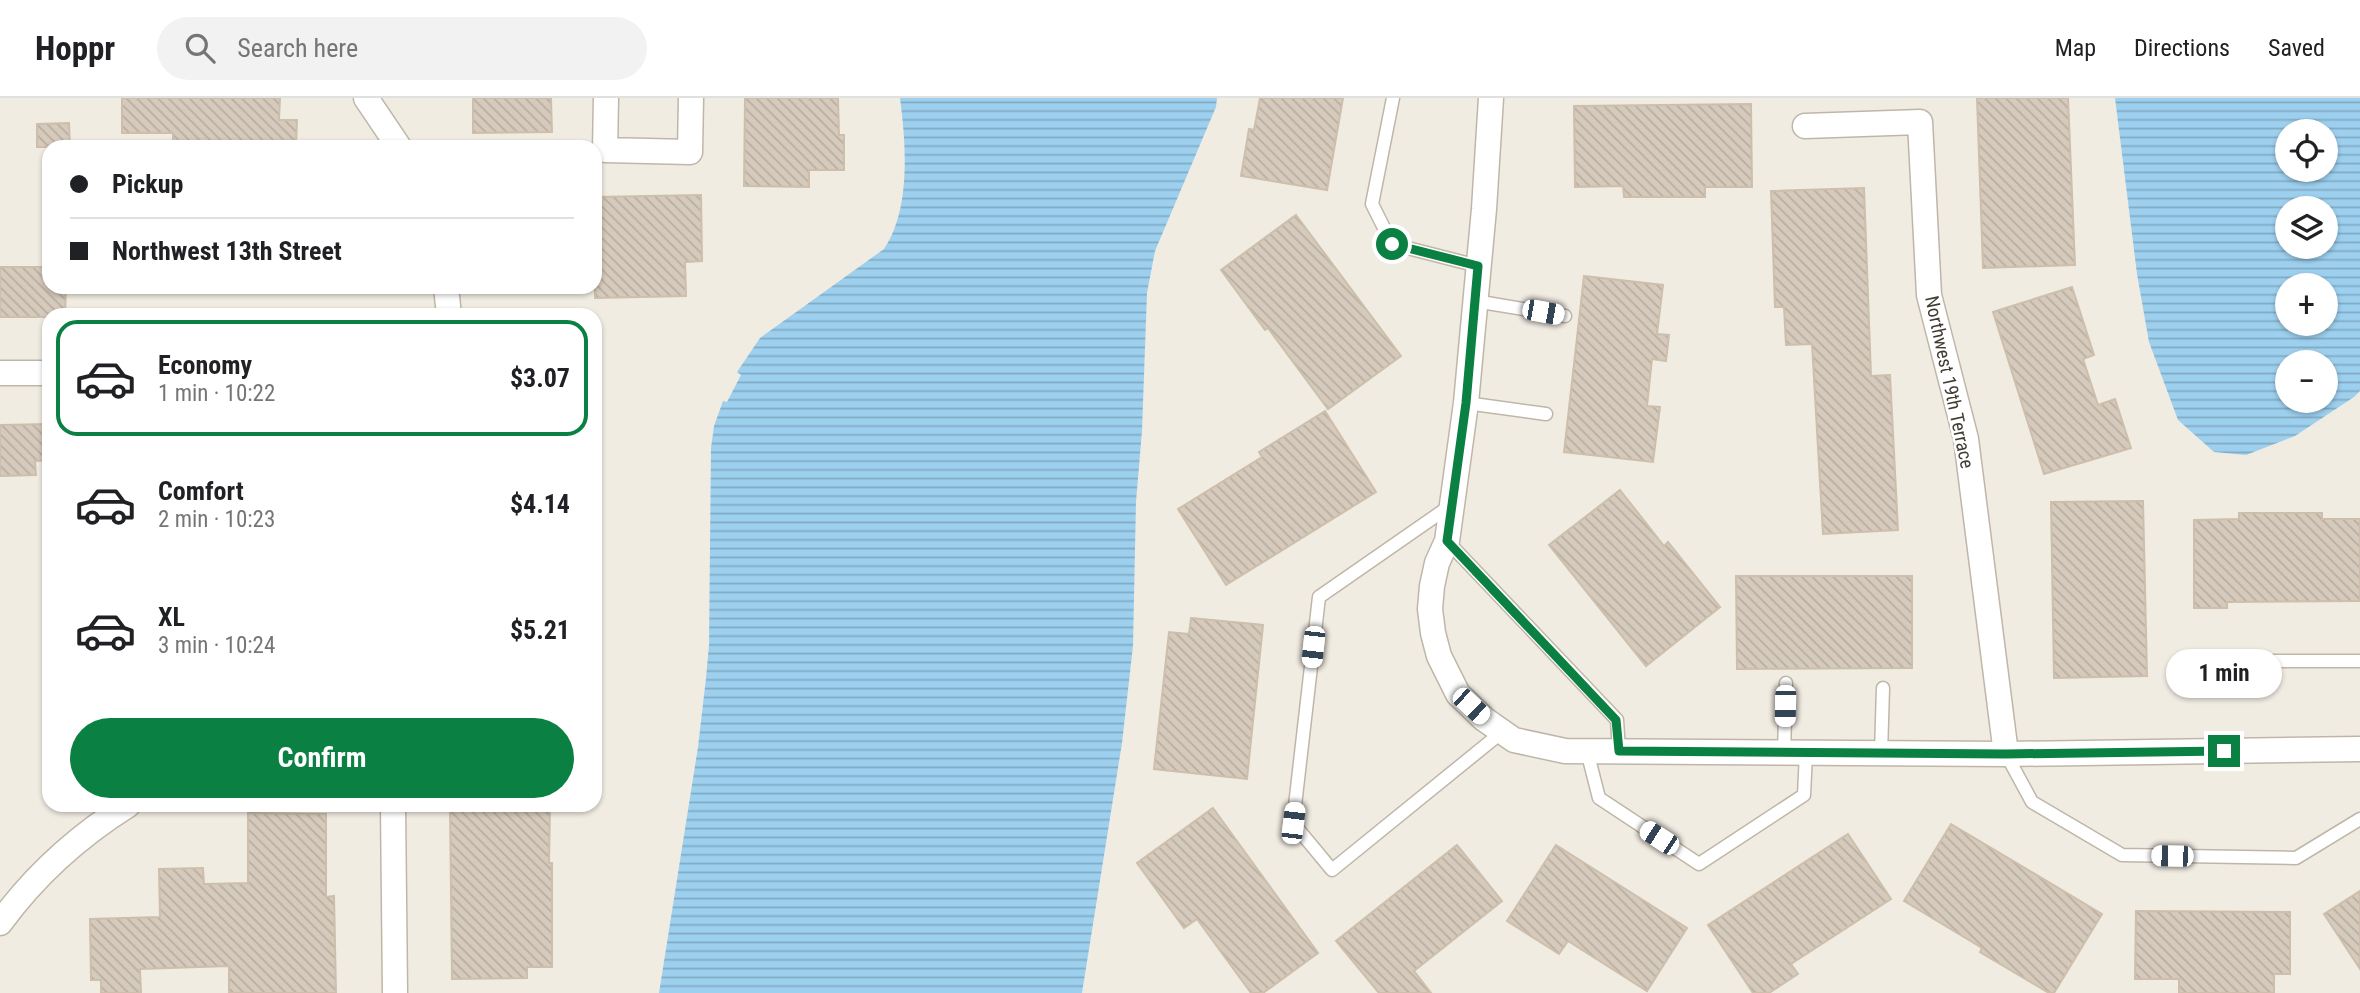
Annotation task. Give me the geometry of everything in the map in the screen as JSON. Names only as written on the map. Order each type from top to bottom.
[{"type":"street","points":[[366,98],[394,140]]},
{"type":"street","points":[[606,98],[605,150],[690,152],[691,98]]},
{"type":"street","points":[[1491,98],[1466,403],[1447,541],[1437,563],[1430,609],[1439,656],[1458,694],[1502,732],[1514,740],[1565,751],[2006,754],[2360,749]]},
{"type":"street","name":"Northwest 19th Terrace","points":[[1805,126],[1920,122],[1929,295],[1966,439],[2006,754]]},
{"type":"street","points":[[0,373],[42,373]]},
{"type":"street","points":[[0,923],[21,895],[58,856],[117,812]]},
{"type":"street","points":[[393,812],[395,993]]},
{"type":"lane","points":[[1393,98],[1372,204],[1392,244],[1478,266]]},
{"type":"lane","points":[[1475,301],[1565,316]]},
{"type":"lane","points":[[1466,403],[1546,414]]},
{"type":"lane","points":[[1452,504],[1319,597],[1293,823],[1332,870],[1502,732]]},
{"type":"lane","points":[[1447,541],[1616,720],[1619,751]]},
{"type":"lane","points":[[2198,662],[2360,660]]},
{"type":"lane","points":[[1587,751],[1599,798],[1699,864],[1804,795],[1786,683]]},
{"type":"lane","points":[[1881,753],[1883,688]]},
{"type":"lane","points":[[2006,754],[2032,802],[2122,855],[2296,859],[2360,819]]},
{"type":"water","points":[[900,98],[1217,98],[1216,107],[1155,251],[1147,293],[1142,431],[1136,502],[1133,646],[1122,743],[1082,993],[659,993],[698,747],[706,678],[709,645],[711,448],[714,426],[723,401],[727,402],[741,375],[737,372],[760,338],[884,249],[893,233],[903,196],[905,155]]},
{"type":"water","points":[[2115,98],[2360,98],[2360,391],[2338,408],[2338,350],[2275,350],[2275,413],[2330,413],[2295,436],[2246,455],[2214,452],[2178,420],[2149,342],[2137,274]]},
{"type":"building","points":[[122,98],[280,98],[279,120],[297,120],[296,140],[173,140],[173,133],[122,133]]},
{"type":"building","points":[[473,98],[551,98],[552,132],[473,133]]},
{"type":"building","points":[[745,98],[838,98],[839,135],[844,135],[844,170],[809,170],[809,187],[744,186]]},
{"type":"building","points":[[1260,98],[1343,98],[1327,190],[1241,176],[1249,129],[1254,130]]},
{"type":"building","points":[[1977,98],[2068,98],[2075,265],[1983,268]]},
{"type":"building","points":[[1751,104],[1752,187],[1705,187],[1705,197],[1624,197],[1623,186],[1575,187],[1574,106]]},
{"type":"building","points":[[69,123],[70,140],[42,140],[42,147],[37,147],[37,124]]},
{"type":"building","points":[[1864,188],[1871,376],[1890,375],[1898,530],[1823,534],[1812,344],[1786,345],[1784,307],[1775,307],[1771,191]]},
{"type":"building","points":[[701,195],[702,261],[685,262],[686,296],[595,298],[595,294],[602,294],[602,197]]},
{"type":"building","points":[[1296,215],[1401,356],[1328,409],[1221,270]]},
{"type":"building","points":[[0,267],[42,267],[42,294],[66,294],[65,308],[42,308],[42,317],[0,317]]},
{"type":"building","points":[[1584,276],[1663,285],[1657,334],[1669,335],[1666,361],[1652,359],[1647,406],[1660,407],[1653,462],[1564,452]]},
{"type":"building","points":[[2072,287],[2094,355],[2083,359],[2098,405],[2115,399],[2131,448],[2044,474],[1993,312]]},
{"type":"building","points":[[1325,411],[1376,492],[1226,585],[1178,509],[1262,457],[1259,452]]},
{"type":"building","points":[[42,424],[42,460],[35,461],[36,475],[0,476],[0,425]]},
{"type":"building","points":[[1620,490],[1664,546],[1668,542],[1720,607],[1646,666],[1549,545]]},
{"type":"building","points":[[2143,501],[2147,676],[2054,678],[2051,502]]},
{"type":"building","points":[[2239,513],[2322,513],[2322,519],[2360,519],[2360,601],[2227,602],[2227,608],[2194,608],[2194,520],[2239,519]]},
{"type":"building","points":[[1736,576],[1912,576],[1912,668],[1737,669]]},
{"type":"building","points":[[1191,618],[1263,625],[1247,779],[1154,769],[1169,632],[1189,634]]},
{"type":"building","points":[[1213,808],[1318,953],[1263,993],[1251,993],[1197,919],[1184,928],[1137,863]]},
{"type":"building","points":[[450,812],[550,812],[552,967],[527,967],[527,978],[452,979]]},
{"type":"building","points":[[248,813],[326,814],[326,897],[334,896],[336,993],[229,993],[229,966],[140,969],[141,993],[101,993],[101,980],[91,980],[90,919],[160,917],[159,869],[203,868],[204,884],[248,883]]},
{"type":"building","points":[[1951,824],[2102,914],[2054,993],[2049,993],[1980,952],[1982,948],[1904,901]]},
{"type":"building","points":[[1848,834],[1891,899],[1791,964],[1798,974],[1769,993],[1753,993],[1708,925]]},
{"type":"building","points":[[1457,845],[1502,901],[1414,971],[1431,993],[1379,993],[1336,941]]},
{"type":"building","points":[[1556,845],[1687,928],[1647,991],[1568,941],[1559,954],[1507,921]]},
{"type":"building","points":[[2360,891],[2360,969],[2324,914]]},
{"type":"building","points":[[2136,911],[2290,912],[2290,974],[2274,974],[2274,993],[2179,993],[2179,979],[2135,979]]},
{"type":"route","points":[[1392,244],[1478,266],[1466,403],[1447,541],[1616,720],[1619,751],[2006,754],[2224,751]]}]
